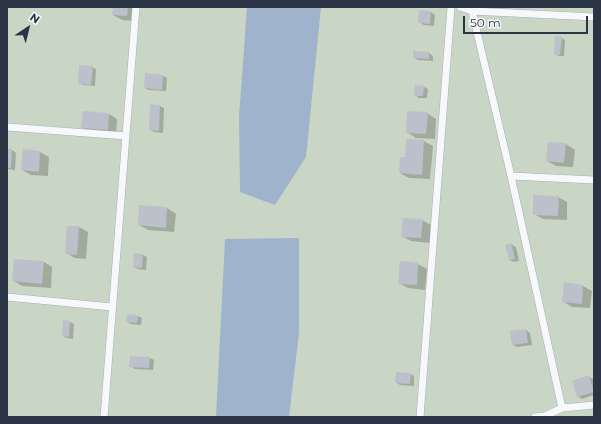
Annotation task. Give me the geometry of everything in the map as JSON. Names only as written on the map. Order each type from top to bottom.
[{"type":"lane","points":[[104,417],[136,7]]},
{"type":"lane","points":[[420,417],[450,7]]},
{"type":"lane","points":[[460,7],[472,11],[594,17]]},
{"type":"lane","points":[[472,11],[511,176],[562,408]]},
{"type":"lane","points":[[7,127],[126,136]]},
{"type":"lane","points":[[511,176],[594,180]]},
{"type":"lane","points":[[7,297],[112,307]]},
{"type":"lane","points":[[535,417],[545,416],[562,408],[594,405]]},
{"type":"green space","points":[[7,7],[594,7],[594,417],[7,417]]},
{"type":"water","points":[[247,7],[321,7],[306,157],[275,205],[240,192],[239,117]]},
{"type":"water","points":[[299,238],[299,333],[289,417],[216,417],[225,239]]},
{"type":"building","points":[[113,7],[128,7],[127,16],[112,15]]},
{"type":"building","points":[[419,10],[431,11],[430,24],[418,23]]},
{"type":"building","points":[[555,36],[562,37],[560,55],[554,54]]},
{"type":"building","points":[[413,51],[429,52],[429,59],[413,58]]},
{"type":"building","points":[[79,65],[93,66],[91,85],[78,84]]},
{"type":"building","points":[[145,73],[163,75],[162,90],[144,88]]},
{"type":"building","points":[[415,85],[424,86],[423,96],[414,96]]},
{"type":"building","points":[[150,104],[160,105],[159,131],[149,130]]},
{"type":"building","points":[[83,111],[109,113],[108,130],[81,128]]},
{"type":"building","points":[[407,111],[428,112],[426,134],[406,133]]},
{"type":"building","points":[[406,139],[424,140],[422,175],[399,173],[400,157],[405,157]]},
{"type":"building","points":[[548,142],[566,143],[564,163],[546,161]]},
{"type":"building","points":[[7,149],[12,149],[11,168],[7,168]]},
{"type":"building","points":[[23,149],[40,151],[39,172],[21,170]]},
{"type":"building","points":[[533,195],[559,196],[558,216],[533,215]]},
{"type":"building","points":[[139,205],[167,207],[166,228],[138,225]]},
{"type":"building","points":[[403,218],[423,219],[421,238],[401,237]]},
{"type":"building","points":[[67,226],[79,226],[77,255],[65,254]]},
{"type":"building","points":[[511,243],[515,259],[509,260],[505,245]]},
{"type":"building","points":[[134,253],[143,254],[142,268],[133,267]]},
{"type":"building","points":[[14,259],[44,261],[42,284],[12,281]]},
{"type":"building","points":[[400,261],[418,263],[417,285],[398,284]]},
{"type":"building","points":[[564,282],[583,285],[582,304],[562,302]]},
{"type":"building","points":[[127,314],[138,315],[137,323],[126,322]]},
{"type":"building","points":[[63,320],[70,321],[69,337],[62,336]]},
{"type":"building","points":[[526,329],[528,343],[512,345],[510,331]]},
{"type":"building","points":[[130,356],[150,357],[149,368],[129,367]]},
{"type":"building","points":[[396,372],[411,373],[410,384],[395,383]]},
{"type":"building","points":[[589,375],[594,392],[577,397],[572,381]]}]
